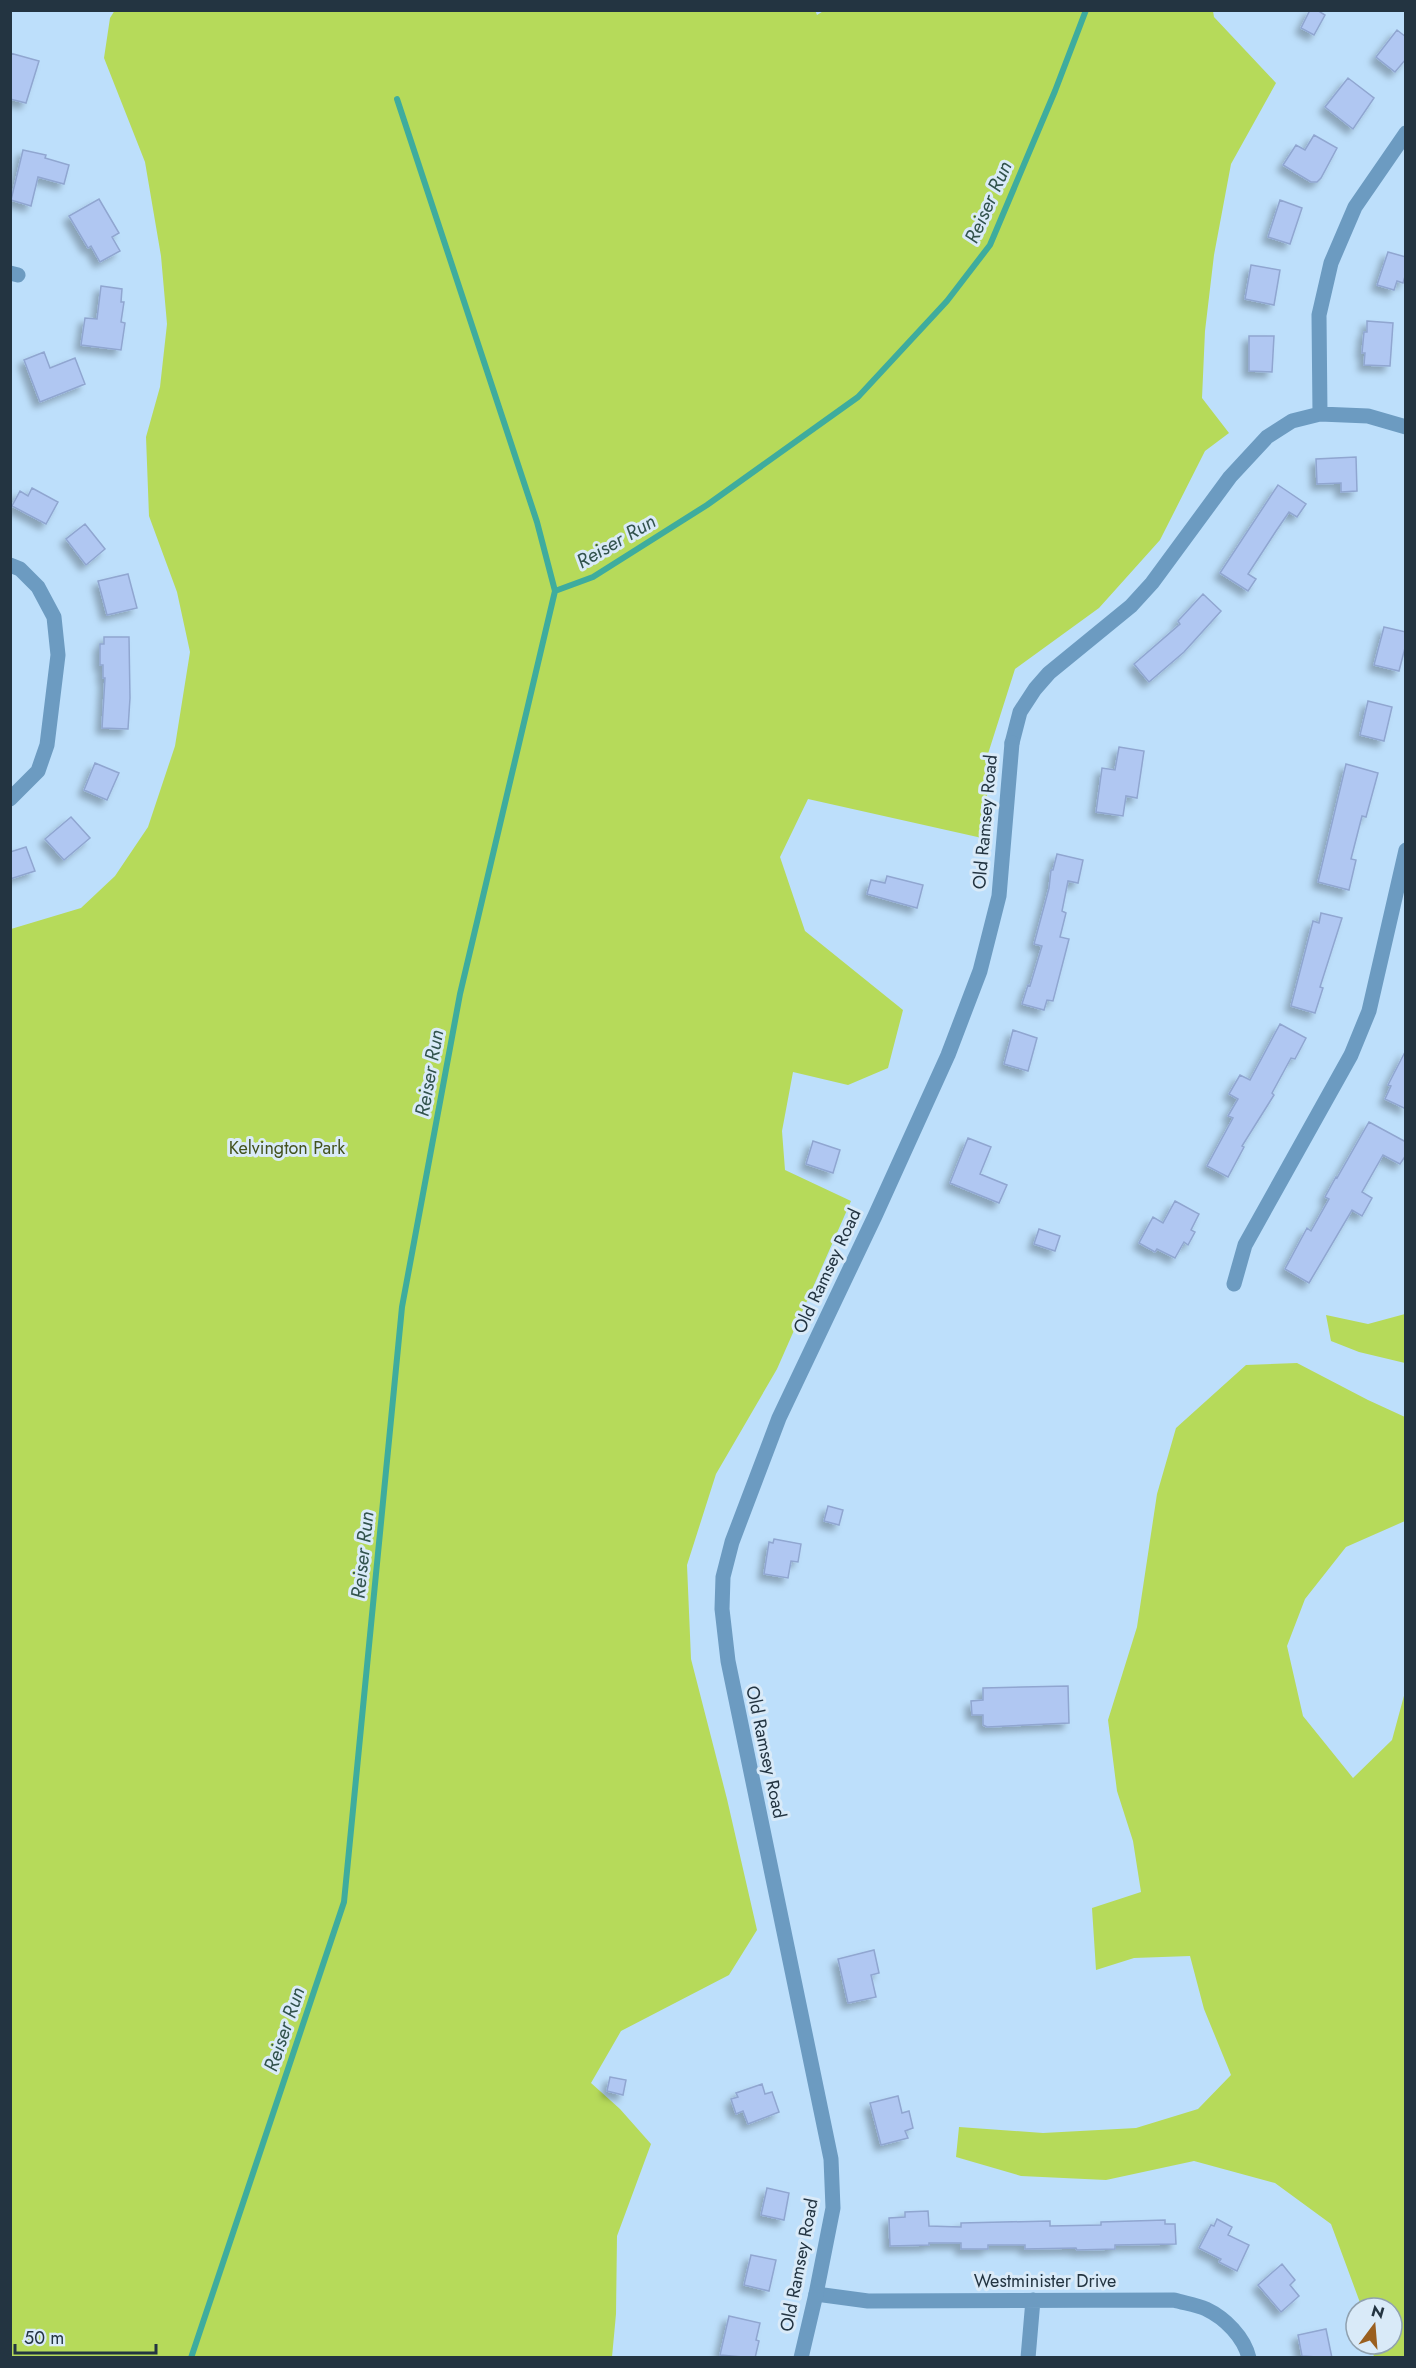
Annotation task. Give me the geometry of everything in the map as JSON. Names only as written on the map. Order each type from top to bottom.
[{"type":"street","points":[[1320,414],[1319,315],[1331,263],[1355,207],[1406,133]]},
{"type":"street","name":"Old Ramsey Road","points":[[801,2358],[833,2208],[831,2159],[728,1661],[722,1609],[723,1577],[732,1542],[779,1418],[939,1077],[980,971],[999,896],[1012,743],[1020,712],[1049,673],[1131,606],[1152,583],[1237,469],[1266,437],[1292,421],[1320,414],[1368,416],[1406,427]]},
{"type":"street","points":[[10,565],[20,569],[38,587],[54,617],[58,655],[47,745],[38,771],[10,799]]},
{"type":"street","points":[[1234,1284],[1245,1245],[1351,1055],[1370,1011],[1406,850]]},
{"type":"street","name":"Westminister Drive","points":[[816,2294],[868,2301],[1174,2300],[1205,2309],[1228,2324],[1247,2349],[1248,2358]]},
{"type":"street","points":[[1028,2358],[1033,2300]]},
{"type":"green space","name":"Kelvington Park","points":[[115,10],[815,10],[817,15],[825,10],[1213,11],[1214,17],[1276,83],[1231,164],[1214,255],[1205,331],[1202,398],[1229,433],[1205,451],[1160,540],[1099,608],[1015,669],[987,757],[987,813],[982,838],[808,799],[780,857],[805,931],[903,1010],[888,1068],[848,1085],[793,1072],[782,1131],[785,1170],[851,1201],[777,1369],[716,1474],[687,1565],[691,1659],[727,1799],[757,1930],[729,1975],[621,2031],[591,2083],[620,2109],[651,2144],[617,2236],[616,2314],[612,2357],[11,2357],[11,929],[81,908],[115,876],[148,827],[175,746],[190,652],[177,592],[149,516],[146,437],[160,387],[167,324],[161,256],[145,162],[104,58],[110,18]]},
{"type":"green space","points":[[1405,1314],[1405,1363],[1359,1352],[1331,1341],[1326,1315],[1368,1324]]},
{"type":"green space","points":[[1297,1363],[1405,1417],[1405,1521],[1346,1547],[1305,1599],[1287,1646],[1303,1716],[1353,1778],[1392,1740],[1405,1692],[1405,2357],[1374,2356],[1404,2356],[1404,2296],[1358,2296],[1331,2224],[1275,2183],[1194,2161],[1106,2180],[1021,2176],[956,2157],[959,2127],[1043,2133],[1136,2128],[1198,2109],[1231,2075],[1204,2009],[1190,1956],[1134,1958],[1096,1970],[1092,1908],[1141,1892],[1133,1841],[1117,1791],[1108,1720],[1137,1627],[1157,1494],[1176,1428],[1246,1365]]},
{"type":"building","points":[[1310,10],[1317,10],[1325,15],[1314,35],[1301,28]]},
{"type":"building","points":[[1397,30],[1406,37],[1406,59],[1395,72],[1376,57]]},
{"type":"building","points":[[10,53],[39,61],[26,103],[10,99]]},
{"type":"building","points":[[1348,78],[1374,98],[1353,129],[1325,107]]},
{"type":"building","points":[[1314,135],[1337,148],[1321,178],[1317,182],[1311,182],[1283,165],[1296,145],[1305,150]]},
{"type":"building","points":[[23,150],[46,155],[45,158],[69,165],[64,184],[38,177],[31,206],[11,200]]},
{"type":"building","points":[[99,199],[119,233],[112,237],[120,251],[100,262],[91,246],[88,248],[69,216]]},
{"type":"building","points":[[1280,200],[1302,208],[1290,244],[1268,237]]},
{"type":"building","points":[[1388,252],[1406,257],[1406,273],[1403,283],[1397,281],[1394,290],[1377,285]]},
{"type":"building","points":[[1251,265],[1280,270],[1274,305],[1245,299]]},
{"type":"building","points":[[101,286],[122,289],[121,302],[124,302],[121,322],[125,323],[121,350],[81,345],[85,318],[97,319]]},
{"type":"building","points":[[1367,321],[1393,323],[1390,366],[1364,365],[1365,353],[1362,353]]},
{"type":"building","points":[[1249,336],[1274,336],[1272,372],[1249,371]]},
{"type":"building","points":[[44,352],[50,368],[75,358],[85,384],[40,402],[24,360]]},
{"type":"building","points":[[1356,457],[1357,491],[1341,492],[1341,483],[1317,484],[1316,459]]},
{"type":"building","points":[[1278,485],[1306,504],[1297,517],[1289,512],[1276,531],[1248,574],[1256,579],[1248,591],[1220,573]]},
{"type":"building","points":[[32,488],[58,502],[46,524],[12,506],[20,491],[28,496]]},
{"type":"building","points":[[85,524],[105,549],[86,565],[66,539]]},
{"type":"building","points":[[128,574],[137,608],[107,615],[98,581]]},
{"type":"building","points":[[1203,594],[1221,611],[1184,652],[1149,682],[1134,664],[1180,624],[1178,621]]},
{"type":"building","points":[[1384,627],[1406,632],[1406,644],[1399,671],[1374,665]]},
{"type":"building","points":[[104,637],[129,637],[128,729],[102,728],[105,678],[103,678],[103,665],[100,665],[100,644],[104,644]]},
{"type":"building","points":[[1368,701],[1392,707],[1384,741],[1360,735]]},
{"type":"building","points":[[1119,747],[1144,751],[1137,798],[1126,796],[1123,816],[1096,812],[1102,768],[1115,770]]},
{"type":"building","points":[[95,763],[119,773],[107,800],[84,790]]},
{"type":"building","points":[[1346,764],[1378,773],[1366,817],[1362,816],[1351,859],[1356,860],[1349,890],[1318,882]]},
{"type":"building","points":[[71,817],[90,838],[64,860],[45,839]]},
{"type":"building","points":[[26,847],[35,871],[10,879],[10,852]]},
{"type":"building","points":[[1057,854],[1083,860],[1078,883],[1068,881],[1062,911],[1066,913],[1060,937],[1069,939],[1053,1001],[1047,1000],[1044,1010],[1022,1004],[1042,946],[1034,944],[1049,888],[1051,870],[1053,870]]},
{"type":"building","points":[[887,876],[923,885],[917,908],[867,894],[871,880],[885,883]]},
{"type":"building","points":[[1321,913],[1342,918],[1320,987],[1323,988],[1315,1013],[1291,1006],[1313,921],[1319,923]]},
{"type":"building","points":[[1280,1024],[1306,1038],[1295,1059],[1291,1058],[1272,1093],[1274,1095],[1242,1146],[1244,1147],[1228,1177],[1207,1166],[1233,1118],[1228,1116],[1238,1099],[1229,1094],[1240,1075],[1250,1080]]},
{"type":"building","points":[[1013,1030],[1037,1038],[1028,1071],[1004,1064]]},
{"type":"building","points":[[1406,1050],[1406,1109],[1385,1099],[1391,1086],[1388,1085]]},
{"type":"building","points":[[1369,1122],[1406,1142],[1406,1155],[1400,1164],[1383,1155],[1362,1192],[1372,1198],[1362,1216],[1352,1210],[1309,1283],[1285,1269],[1307,1228],[1311,1231],[1329,1199],[1325,1197]]},
{"type":"building","points":[[968,1138],[991,1147],[980,1174],[1007,1185],[999,1203],[950,1183]]},
{"type":"building","points":[[813,1141],[840,1150],[833,1173],[806,1164]]},
{"type":"building","points":[[1175,1201],[1199,1214],[1191,1230],[1195,1232],[1188,1245],[1184,1242],[1175,1258],[1157,1249],[1155,1252],[1139,1243],[1153,1217],[1163,1223]]},
{"type":"building","points":[[1039,1229],[1060,1236],[1055,1251],[1034,1244]]},
{"type":"building","points":[[828,1506],[843,1510],[839,1525],[824,1521]]},
{"type":"building","points":[[774,1539],[801,1544],[798,1562],[791,1561],[788,1578],[764,1574],[769,1542],[773,1543]]},
{"type":"building","points":[[1068,1686],[1069,1723],[987,1727],[983,1725],[983,1715],[972,1715],[971,1701],[983,1700],[983,1688]]},
{"type":"building","points":[[874,1950],[879,1973],[871,1975],[876,1997],[848,2003],[838,1959]]},
{"type":"building","points":[[610,2077],[626,2080],[623,2095],[607,2091]]},
{"type":"building","points":[[762,2084],[765,2094],[772,2092],[779,2112],[748,2124],[743,2111],[736,2114],[731,2099],[738,2097],[736,2093]]},
{"type":"building","points":[[898,2096],[902,2113],[909,2111],[913,2128],[905,2131],[908,2138],[881,2145],[870,2103]]},
{"type":"building","points":[[767,2188],[789,2193],[784,2220],[761,2215]]},
{"type":"building","points":[[928,2211],[929,2226],[961,2227],[961,2223],[1050,2221],[1050,2226],[1101,2225],[1101,2222],[1165,2220],[1165,2224],[1175,2224],[1176,2244],[1115,2245],[1115,2249],[1077,2250],[1076,2248],[1025,2249],[1025,2245],[988,2245],[988,2249],[961,2249],[961,2243],[890,2246],[889,2218],[905,2217],[905,2212]]},
{"type":"building","points":[[1217,2219],[1232,2227],[1228,2235],[1249,2245],[1237,2271],[1219,2262],[1221,2259],[1199,2248],[1211,2225],[1214,2226]]},
{"type":"building","points":[[751,2255],[776,2260],[769,2291],[744,2285]]},
{"type":"building","points":[[1282,2264],[1295,2280],[1290,2285],[1299,2296],[1281,2312],[1258,2285]]},
{"type":"building","points":[[729,2316],[760,2323],[755,2358],[720,2355]]},
{"type":"building","points":[[1326,2329],[1332,2358],[1302,2356],[1298,2335]]},
{"type":"waterway","name":"Reiser Run","points":[[555,591],[593,577],[707,505],[858,397],[947,301],[990,245],[1055,91],[1086,10]]},
{"type":"waterway","name":"Reiser Run","points":[[191,2358],[344,1902],[402,1307],[460,994],[555,591],[537,522],[397,99]]}]
